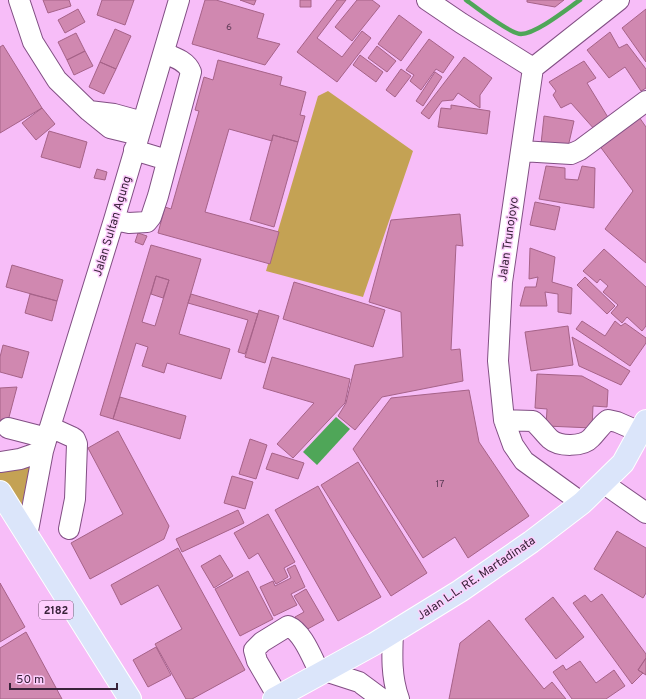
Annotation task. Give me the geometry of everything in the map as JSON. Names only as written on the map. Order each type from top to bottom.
[{"type":"main road","name":"Jalan L.L. RE. Martadinata","points":[[276,698],[394,632],[460,591],[531,542],[582,503],[623,463],[643,427]]},
{"type":"main road","name":"2182","points":[[0,492],[130,699]]},
{"type":"main road","name":"2182","points":[[0,520],[112,699]]},
{"type":"street","points":[[18,0],[33,42],[57,80],[89,111],[110,128],[139,135],[167,160]]},
{"type":"street","name":"Jalan Sultan Agung","points":[[27,536],[46,439],[114,220],[179,0]]},
{"type":"street","points":[[427,0],[533,68],[619,0]]},
{"type":"street","points":[[114,220],[129,223],[147,222],[151,217],[191,72],[189,67],[180,60],[164,53]]},
{"type":"street","name":"Jalan Trunojoyo","points":[[533,68],[502,282],[498,361],[504,420],[513,445],[524,461],[582,503]]},
{"type":"street","points":[[521,151],[571,154],[580,150],[646,101]]},
{"type":"street","points":[[504,420],[533,420],[551,439],[559,444],[580,444],[590,440],[603,423],[608,420],[643,427]]},
{"type":"street","points":[[8,428],[46,439],[72,437],[75,439],[77,444],[75,499],[69,529]]},
{"type":"street","points":[[0,462],[20,459],[46,439]]},
{"type":"street","points":[[603,483],[646,513]]},
{"type":"street","points":[[276,698],[257,661],[254,650],[262,642],[288,626],[299,634],[323,672],[359,682],[382,699]]},
{"type":"street","points":[[394,632],[392,654],[394,686],[399,699]]},
{"type":"shaded area","points":[[328,91],[413,151],[363,297],[266,271],[318,96]]},
{"type":"shaded area","points":[[336,417],[350,429],[317,465],[303,452]]},
{"type":"shaded area","points":[[34,463],[19,513],[0,482],[0,472]]},
{"type":"building","points":[[43,0],[69,0],[71,6],[48,13]]},
{"type":"building","points":[[102,0],[134,0],[125,25],[97,15]]},
{"type":"building","points":[[205,0],[216,0],[264,14],[257,38],[280,44],[265,65],[192,44]]},
{"type":"building","points":[[240,0],[256,0],[254,5]]},
{"type":"building","points":[[300,0],[311,0],[311,7],[300,7]]},
{"type":"building","points":[[337,0],[346,0],[317,38],[342,57],[362,31],[371,38],[337,82],[297,52]]},
{"type":"building","points":[[357,0],[372,0],[380,6],[352,41],[335,27]]},
{"type":"building","points":[[527,0],[564,0],[555,7],[527,2]]},
{"type":"building","points":[[78,9],[85,22],[65,33],[58,20]]},
{"type":"building","points":[[646,9],[646,62],[622,28]]},
{"type":"building","points":[[399,15],[422,32],[401,61],[378,44]]},
{"type":"building","points":[[115,29],[131,36],[116,69],[100,62]]},
{"type":"building","points":[[610,32],[619,48],[627,44],[646,69],[646,88],[641,91],[625,67],[609,78],[587,50]]},
{"type":"building","points":[[76,33],[85,51],[67,60],[58,42]]},
{"type":"building","points":[[429,39],[454,57],[443,73],[436,69],[421,90],[410,81],[414,75],[406,70]]},
{"type":"building","points":[[3,45],[42,108],[0,133],[0,47]]},
{"type":"building","points":[[377,46],[396,61],[387,72],[368,58]]},
{"type":"building","points":[[85,51],[93,66],[74,75],[67,60]]},
{"type":"building","points":[[360,55],[383,72],[376,82],[353,65]]},
{"type":"building","points":[[464,57],[492,78],[480,95],[480,108],[458,93],[453,100],[442,101],[429,119],[421,113]]},
{"type":"building","points":[[218,60],[282,77],[280,85],[306,92],[300,115],[305,116],[298,142],[273,135],[272,141],[229,129],[205,212],[279,232],[270,264],[158,233],[165,207],[171,209],[199,111],[195,110],[204,77],[213,80]]},
{"type":"building","points":[[584,61],[596,78],[587,83],[609,119],[595,130],[571,103],[561,108],[553,95],[556,91],[549,82]]},
{"type":"building","points":[[100,62],[116,69],[104,94],[89,87]]},
{"type":"building","points":[[401,69],[411,76],[395,97],[386,90]]},
{"type":"building","points":[[435,72],[442,77],[423,106],[416,101]]},
{"type":"building","points":[[451,105],[490,111],[487,134],[438,127],[441,108],[451,109]]},
{"type":"building","points":[[42,108],[55,124],[36,140],[22,123]]},
{"type":"building","points":[[544,116],[574,121],[568,147],[541,144]]},
{"type":"building","points":[[639,117],[646,127],[646,263],[605,229],[633,191],[599,145]]},
{"type":"building","points":[[49,131],[87,142],[80,168],[41,157]]},
{"type":"building","points":[[273,135],[298,142],[274,227],[250,220]]},
{"type":"building","points":[[546,166],[565,168],[565,179],[578,180],[582,166],[595,168],[594,208],[539,199]]},
{"type":"building","points":[[97,169],[107,172],[105,180],[94,178]]},
{"type":"building","points":[[535,202],[560,207],[555,230],[530,225]]},
{"type":"building","points":[[460,214],[463,246],[456,245],[451,350],[460,349],[463,381],[382,397],[355,430],[338,416],[346,403],[355,365],[403,357],[401,312],[369,302],[391,220]]},
{"type":"building","points":[[138,233],[147,236],[143,245],[135,242]]},
{"type":"building","points":[[151,245],[201,259],[179,334],[230,349],[221,379],[167,363],[164,373],[142,366],[148,347],[136,343],[113,419],[100,415]],"holes":[[[156,276],[169,280],[155,326],[142,322]]]},
{"type":"building","points":[[530,248],[555,257],[552,282],[572,288],[571,314],[558,312],[558,294],[545,292],[547,306],[520,306],[525,287],[536,287],[538,277],[529,279]]},
{"type":"building","points":[[604,249],[646,287],[646,326],[642,331],[627,317],[622,323],[611,313],[618,305],[603,292],[608,286],[600,279],[597,283],[583,271]]},
{"type":"building","points":[[12,265],[63,280],[57,301],[6,287]]},
{"type":"building","points":[[156,276],[169,280],[163,298],[151,294]]},
{"type":"building","points":[[585,277],[615,306],[607,314],[577,285]]},
{"type":"building","points":[[294,282],[385,310],[373,347],[283,319]]},
{"type":"building","points":[[30,294],[57,301],[52,321],[25,313]]},
{"type":"building","points":[[191,294],[258,314],[245,354],[238,352],[248,320],[188,303]]},
{"type":"building","points":[[259,310],[279,316],[265,363],[245,357]]},
{"type":"building","points":[[582,321],[605,336],[615,321],[621,326],[625,323],[646,338],[646,343],[630,366],[576,329]]},
{"type":"building","points":[[568,326],[573,365],[531,371],[525,332]]},
{"type":"building","points":[[572,337],[630,371],[621,385],[579,366]]},
{"type":"building","points":[[3,345],[29,352],[22,378],[0,372],[0,357]]},
{"type":"building","points":[[272,357],[350,379],[345,403],[293,458],[277,444],[314,403],[263,388]]},
{"type":"building","points":[[537,374],[582,376],[608,390],[607,407],[593,406],[592,428],[546,426],[547,409],[535,408]]},
{"type":"building","points":[[17,387],[8,421],[0,423],[0,388]]},
{"type":"building","points":[[469,390],[479,442],[529,516],[468,558],[455,537],[423,558],[353,449],[391,398]]},
{"type":"building","points":[[120,397],[186,416],[180,439],[113,419]]},
{"type":"building","points":[[118,431],[169,526],[164,539],[90,579],[71,543],[123,514],[88,448]]},
{"type":"building","points":[[250,439],[267,445],[256,479],[239,474]]},
{"type":"building","points":[[272,453],[304,463],[298,479],[266,469]]},
{"type":"building","points":[[358,462],[427,573],[391,596],[321,485]]},
{"type":"building","points":[[232,476],[253,482],[245,509],[224,503]]},
{"type":"building","points":[[318,486],[381,597],[338,621],[275,510]]},
{"type":"building","points":[[238,510],[244,523],[182,552],[176,539]]},
{"type":"building","points":[[268,514],[295,562],[284,568],[288,577],[276,584],[258,553],[249,559],[234,533]]},
{"type":"building","points":[[617,531],[646,548],[646,593],[643,598],[594,569]]},
{"type":"building","points":[[178,548],[245,670],[192,699],[186,699],[155,644],[182,629],[158,585],[121,605],[111,585]]},
{"type":"building","points":[[220,555],[233,576],[214,588],[201,566]]},
{"type":"building","points":[[295,565],[305,587],[291,594],[297,605],[274,616],[260,587],[273,581],[275,586],[291,578],[287,569]]},
{"type":"building","points":[[248,571],[273,619],[240,636],[215,589]]},
{"type":"building","points":[[0,583],[25,627],[0,642]]},
{"type":"building","points":[[306,589],[324,620],[304,631],[295,617],[304,612],[294,596]]},
{"type":"building","points":[[602,594],[646,654],[646,658],[638,670],[643,673],[632,684],[573,603],[585,595],[591,602]]},
{"type":"building","points":[[553,597],[584,637],[556,659],[525,619]]},
{"type":"building","points":[[489,620],[544,689],[552,682],[566,699],[449,699],[460,643]]},
{"type":"building","points":[[26,632],[62,699],[0,699],[0,648]]},
{"type":"building","points":[[156,647],[171,675],[148,687],[133,660]]},
{"type":"building","points":[[646,658],[646,675],[638,670]]},
{"type":"building","points":[[580,661],[596,683],[614,670],[625,686],[606,699],[572,699],[553,672],[563,665],[566,670]]},
{"type":"waterway","points":[[466,0],[509,30],[521,34],[543,26],[580,0]]}]
